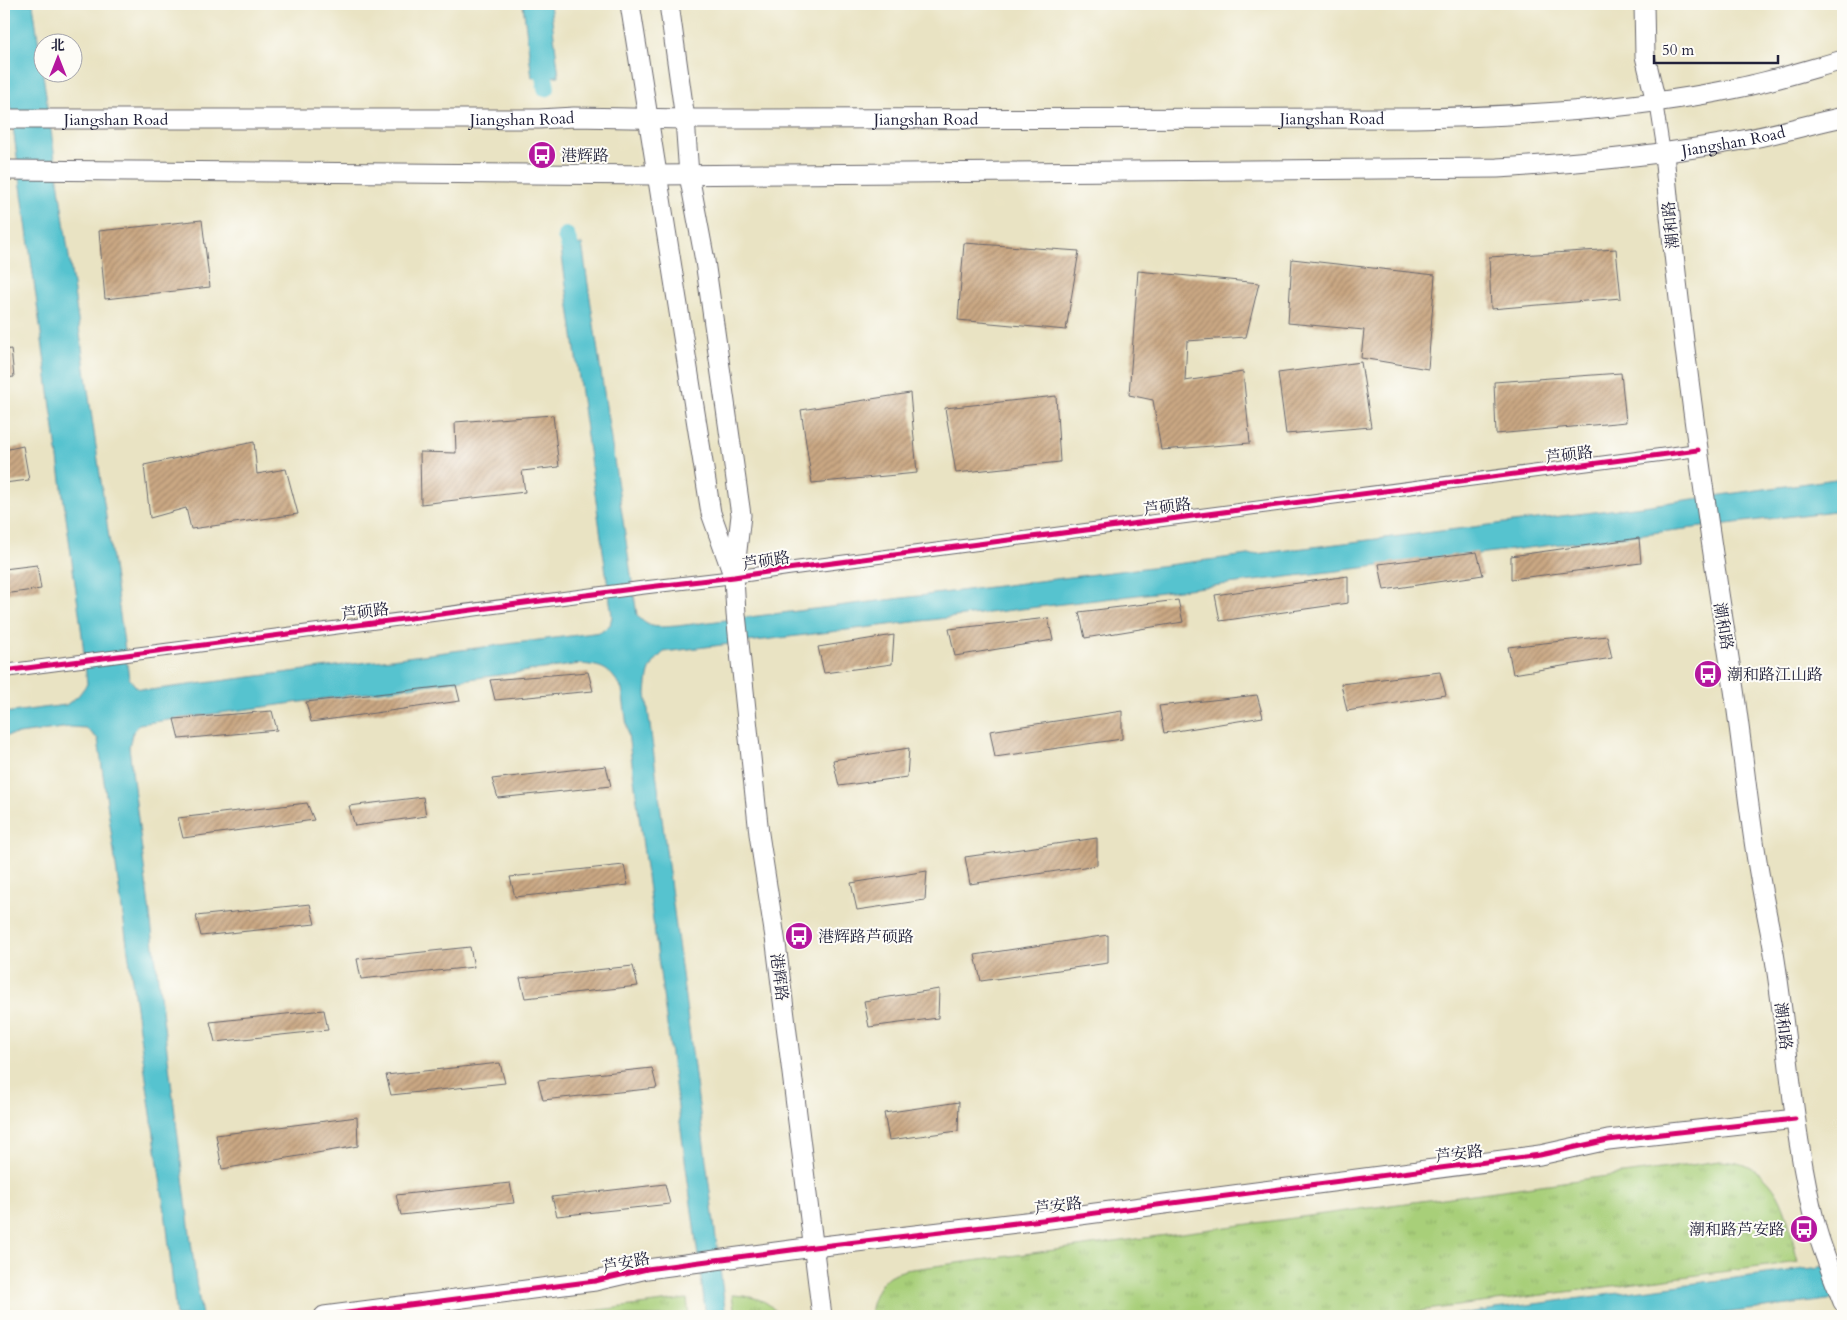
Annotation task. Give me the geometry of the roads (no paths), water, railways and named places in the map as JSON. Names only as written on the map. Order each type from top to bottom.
[{"type":"main road","name":"港辉路","points":[[630,4],[711,514],[734,577]]},
{"type":"main road","name":"港辉路","points":[[669,4],[685,118],[689,175],[705,261],[741,515],[734,577],[736,614],[759,834],[776,944],[822,1316]]},
{"type":"main road","name":"潮和路","points":[[1644,4],[1645,56],[1656,102]]},
{"type":"main road","name":"Jiangshan Road","points":[[4,118],[1415,118],[1574,112],[1656,102],[1734,89],[1843,60]]},
{"type":"main road","name":"Jiangshan Road","points":[[6,170],[689,175],[1498,168],[1579,163],[1664,153],[1744,140],[1843,117]]},
{"type":"main road","name":"潮和路","points":[[1664,153],[1684,350],[1759,876],[1774,953],[1795,1119],[1818,1232],[1843,1302]]},
{"type":"main road","name":"芦安路","points":[[324,1316],[595,1281],[647,1269],[1540,1155],[1608,1140],[1795,1119]]},
{"type":"street","name":"潮和路","points":[[1656,102],[1664,153]]},
{"type":"street","name":"芦硕路","points":[[4,671],[1698,450]]},
{"type":"water","points":[[4,4],[33,4],[37,32],[32,32],[32,82],[44,82],[129,678],[137,688],[150,690],[601,632],[610,625],[612,616],[561,249],[582,244],[637,615],[641,620],[650,625],[677,626],[1650,505],[1843,478],[1843,510],[664,652],[650,670],[646,694],[726,1316],[706,1316],[622,689],[609,672],[600,667],[580,664],[139,724],[132,734],[129,747],[202,1316],[176,1316],[167,1227],[98,739],[86,728],[70,727],[4,736],[4,713],[66,705],[78,696],[87,684],[82,635],[4,61]]},
{"type":"water","points":[[523,4],[550,4],[559,76],[532,78]]},
{"type":"water","points":[[1843,1264],[1843,1298],[1702,1316],[1442,1316]]},
{"type":"waterway","points":[[544,77],[546,88]]},
{"type":"waterway","points":[[566,236],[570,247]]},
{"type":"place","name":"港辉路","points":[[542,155]]},
{"type":"place","name":"潮和路江山路","points":[[1708,674]]},
{"type":"place","name":"港辉路芦硕路","points":[[799,936]]},
{"type":"place","name":"潮和路芦安路","points":[[1804,1229]]}]
